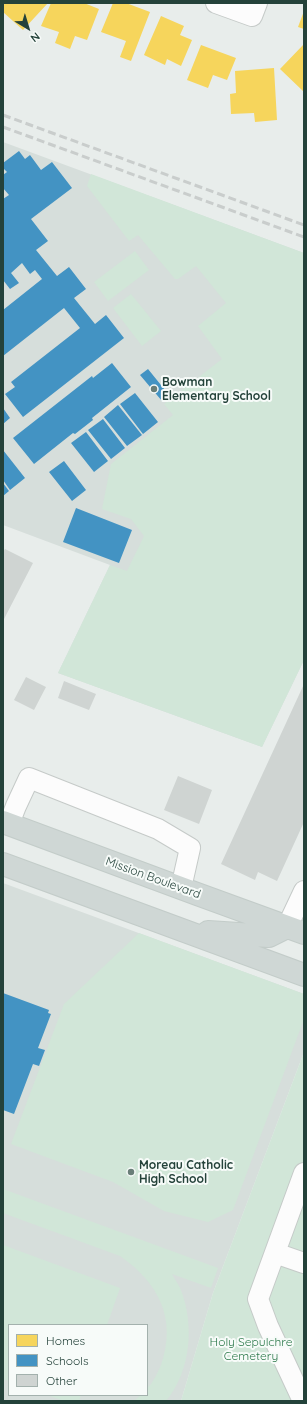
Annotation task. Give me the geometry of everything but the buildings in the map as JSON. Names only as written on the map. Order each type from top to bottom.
[{"type":"main road","name":"Mission Boulevard","points":[[6,823],[296,930]]},
{"type":"main road","points":[[3,864],[304,975]]},
{"type":"main road","points":[[183,931],[269,936],[296,930]]},
{"type":"street","points":[[216,3],[254,10]]},
{"type":"street","points":[[6,823],[29,778],[158,830],[190,848],[180,888]]},
{"type":"street","points":[[296,930],[304,891]]},
{"type":"street","points":[[303,1401],[268,1326],[258,1299],[304,1173]]},
{"type":"street","points":[[275,1253],[304,1263]]},
{"type":"shaded area","name":"Bowman Elementary School","points":[[3,142],[304,253],[304,660],[262,747],[58,673],[110,565],[3,525]]},
{"type":"shaded area","name":"Moreau Catholic High School","points":[[3,883],[304,994],[304,1052],[213,1293],[181,1401],[3,1401]]},
{"type":"green space","points":[[91,174],[304,253],[304,660],[262,747],[58,673],[110,565],[127,571],[144,536],[131,519],[102,509],[111,464],[173,415],[164,404],[222,359],[198,326],[226,303],[196,266],[178,279],[175,279],[138,235],[129,241],[87,186]]},
{"type":"green space","points":[[135,251],[149,270],[108,301],[94,282]]},
{"type":"green space","points":[[131,294],[161,331],[142,346],[113,308]]},
{"type":"green space","points":[[139,933],[304,994],[304,1019],[233,1210],[208,1222],[164,1211],[113,1182],[11,1144],[64,1004]]},
{"type":"green space","name":"Holy Sepulchre Cemetery","points":[[304,1052],[304,1401],[181,1401],[213,1293]]},
{"type":"green space","points":[[3,1189],[218,1268],[211,1288],[172,1274],[180,1288],[185,1302],[189,1332],[188,1347],[181,1376],[166,1401],[134,1401],[140,1396],[148,1396],[148,1388],[161,1365],[167,1332],[161,1303],[145,1278],[120,1256],[3,1213]]},
{"type":"green space","points":[[3,1245],[120,1288],[107,1324],[8,1324],[8,1381],[3,1379]]},
{"type":"green space","points":[[50,1396],[81,1396],[79,1401],[64,1401]]},
{"type":"railway","points":[[3,115],[304,225]]},
{"type":"railway","points":[[3,127],[304,237]]},
{"type":"place","name":"Bowman Elementary School","points":[[154,389]]},
{"type":"place","name":"Moreau Catholic High School","points":[[131,1172]]}]
